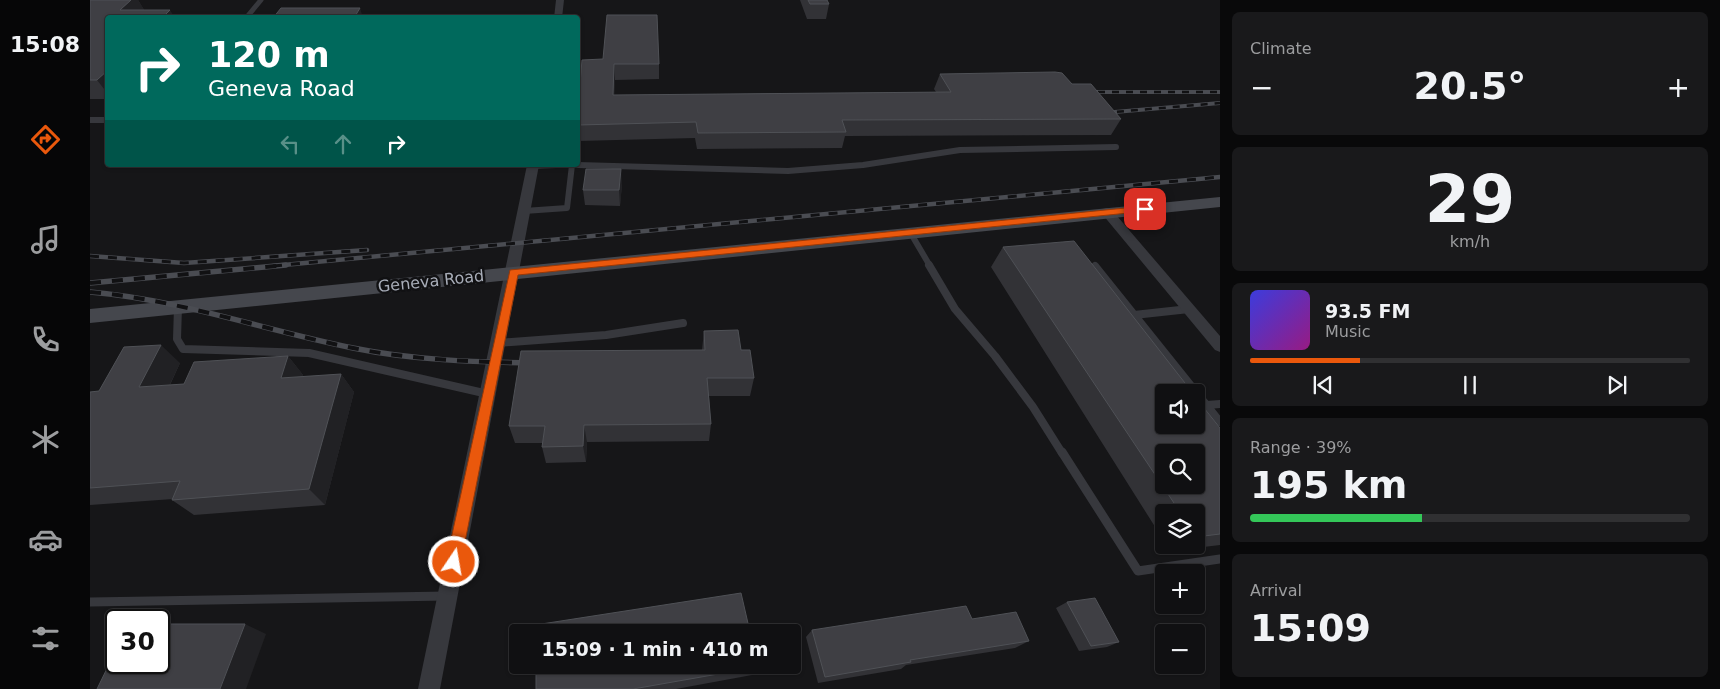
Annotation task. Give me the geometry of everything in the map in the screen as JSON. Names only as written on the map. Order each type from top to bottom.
[{"type":"main road","name":"Geneva Road","points":[[90,316],[1220,202]]},
{"type":"street","points":[[558,15],[560,0]]},
{"type":"street","points":[[429,689],[514,272],[533,167]]},
{"type":"street","points":[[1107,212],[1189,309],[1217,339]]},
{"type":"lane","points":[[248,15],[261,0]]},
{"type":"lane","points":[[90,120],[105,120]]},
{"type":"lane","points":[[580,165],[788,171],[863,165],[960,150],[1116,147]]},
{"type":"lane","points":[[524,211],[567,208],[572,167]]},
{"type":"lane","points":[[910,232],[955,309],[995,356],[1032,407],[1138,571],[1220,560]]},
{"type":"lane","points":[[1095,266],[1220,422]]},
{"type":"lane","points":[[178,307],[176,339],[183,349],[308,352],[488,394]]},
{"type":"lane","points":[[1134,315],[1189,309]]},
{"type":"lane","points":[[498,343],[606,335],[683,323]]},
{"type":"lane","points":[[1207,405],[1220,404]]},
{"type":"lane","points":[[90,602],[447,596]]},
{"type":"building","points":[[90,0],[131,0],[120,10],[170,10],[165,15],[105,15],[105,73],[97,80],[90,80]]},
{"type":"building","points":[[808,0],[827,0],[829,4],[810,4]]},
{"type":"building","points":[[281,8],[360,8],[356,15],[275,15]]},
{"type":"building","points":[[607,15],[657,15],[659,64],[614,64],[613,95],[951,92],[940,74],[1055,72],[1062,73],[1072,84],[1091,84],[1121,119],[842,120],[846,132],[698,133],[696,122],[580,125],[582,60],[603,59]]},
{"type":"building","points":[[586,169],[621,169],[619,190],[583,190]]},
{"type":"building","points":[[1074,241],[1186,384],[1155,384],[1155,434],[1205,434],[1205,409],[1220,428],[1220,534],[1205,536],[1205,504],[1175,504],[1168,494],[1205,494],[1205,444],[1155,444],[1155,475],[1003,247]]},
{"type":"building","points":[[738,330],[741,350],[750,350],[754,378],[707,378],[711,424],[584,425],[583,446],[542,447],[545,426],[509,426],[521,351],[705,350],[704,331]]},
{"type":"building","points":[[161,345],[139,387],[184,384],[194,362],[288,356],[281,378],[341,374],[309,489],[172,500],[180,481],[90,488],[90,392],[99,391],[124,347]]},
{"type":"building","points":[[741,593],[748,624],[541,624]]},
{"type":"building","points":[[1095,598],[1119,642],[1091,646],[1067,602]]},
{"type":"building","points":[[966,606],[972,619],[1016,612],[1029,641],[910,660],[911,662],[825,677],[812,630]]},
{"type":"building","points":[[170,624],[245,624],[220,689],[97,689],[105,673],[170,674]]},
{"type":"building","points":[[536,674],[718,674],[633,689],[536,689]]},
{"type":"railway","points":[[1084,92],[1220,92]]},
{"type":"railway","points":[[1103,113],[1220,103]]},
{"type":"railway","points":[[273,266],[1220,177]]},
{"type":"railway","points":[[90,256],[184,263],[367,250]]},
{"type":"railway","points":[[90,283],[286,265]]},
{"type":"railway","points":[[90,292],[190,308],[320,341],[375,352],[443,360],[534,363]]},
{"type":"route","points":[[454,562],[514,272],[1145,209]]}]
